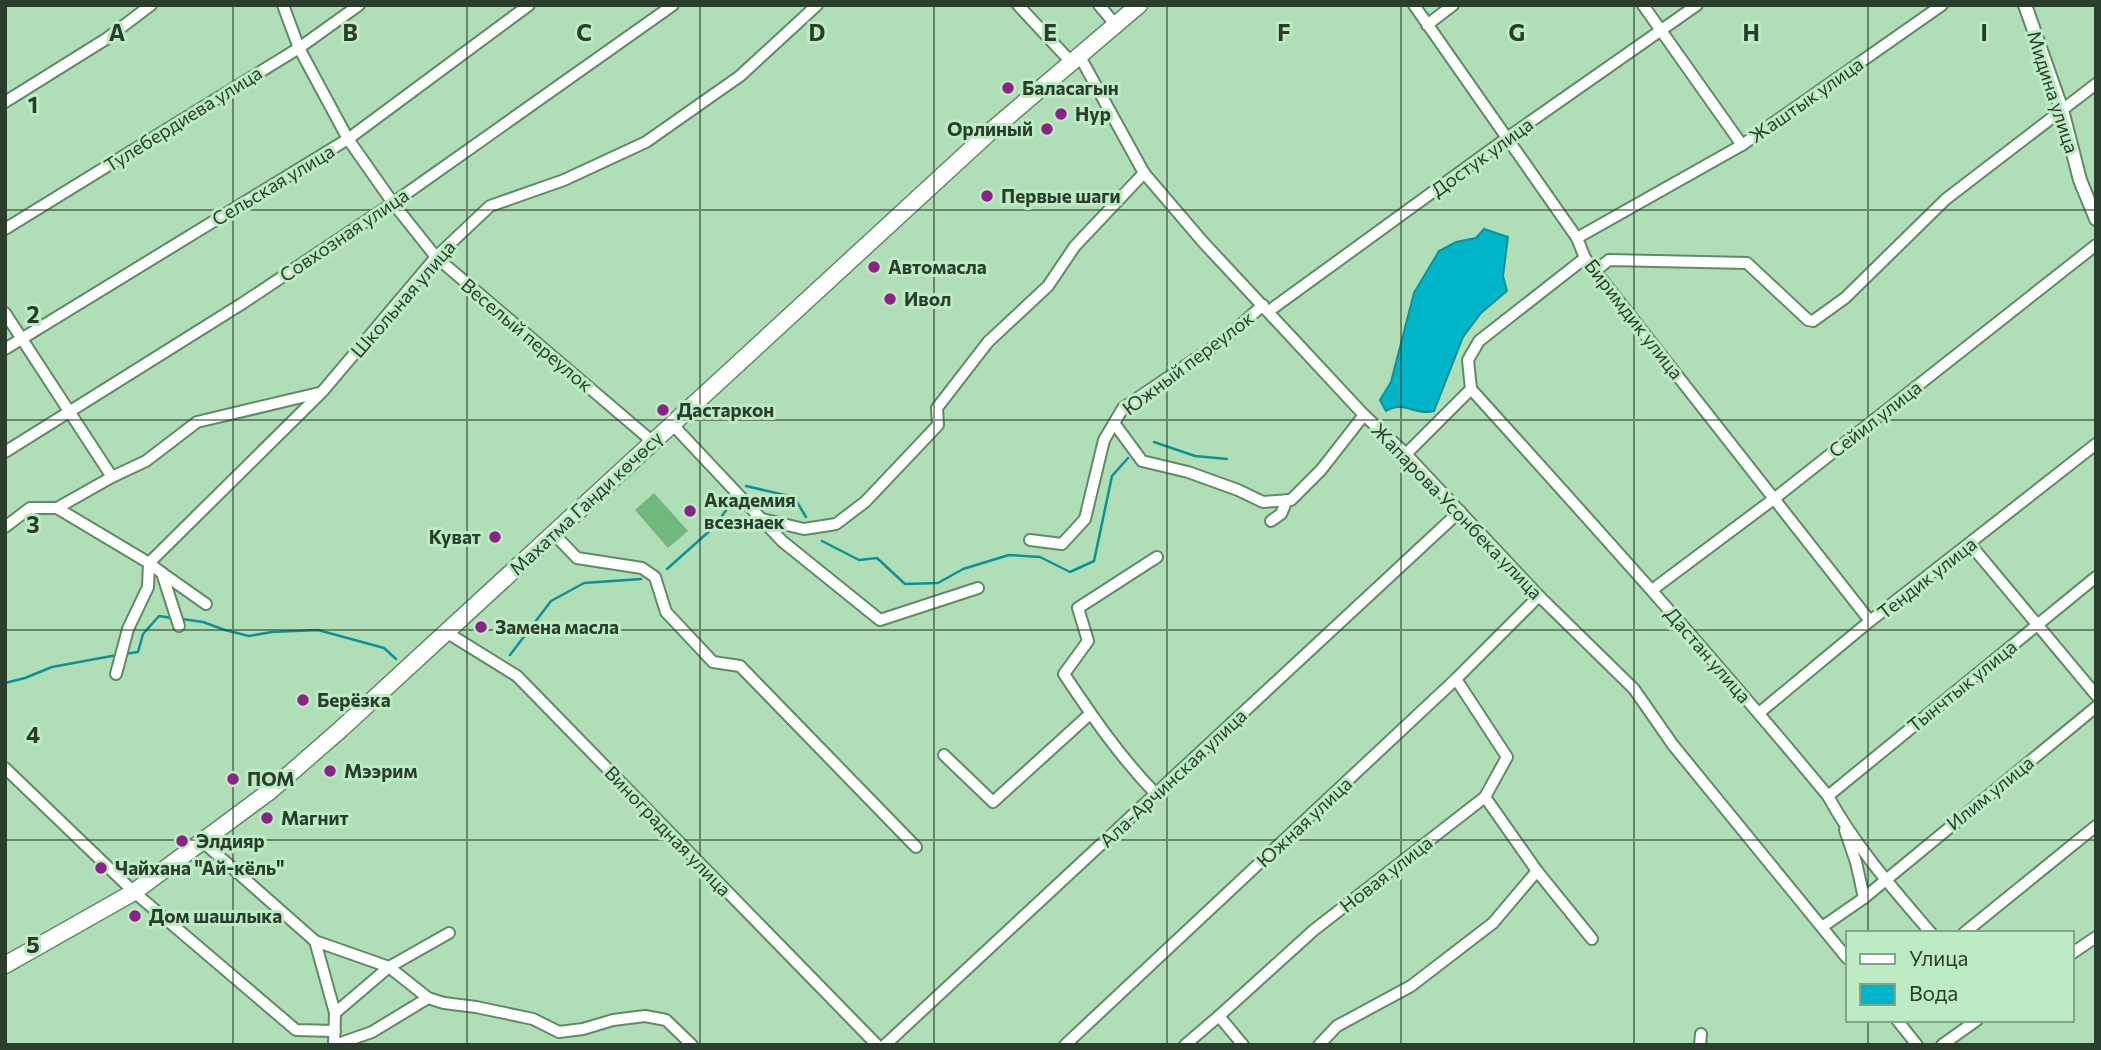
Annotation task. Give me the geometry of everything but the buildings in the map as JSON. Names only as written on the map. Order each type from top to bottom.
[{"type":"main road","name":"Махатма Ганди көчөсү","points":[[5,965],[134,892],[270,791],[992,130],[1139,5]]},
{"type":"street","points":[[5,103],[106,39],[151,5]]},
{"type":"street","name":"Веселый переулок","points":[[283,5],[299,48],[348,139],[393,203],[436,257],[653,442]]},
{"type":"street","name":"Тулебердиева улица","points":[[5,229],[299,48],[359,5]]},
{"type":"street","name":"Сельская улица","points":[[5,349],[348,139],[529,5]]},
{"type":"street","name":"Совхозная улица","points":[[5,452],[243,303],[393,203],[673,5]]},
{"type":"street","name":"Школьная улица","points":[[149,563],[322,392],[436,257],[490,206],[565,180],[646,142],[740,76],[817,5]]},
{"type":"street","name":"Жапарова Усонбека улица","points":[[1018,5],[1075,58],[1144,173],[1203,242],[1364,415],[1406,454],[1539,596],[1634,689],[1673,745],[1846,957]]},
{"type":"street","points":[[1099,5],[1115,24]]},
{"type":"street","name":"Биримдик улица","points":[[1413,5],[1577,238],[1585,258],[1870,621]]},
{"type":"street","points":[[1427,25],[1453,5]]},
{"type":"street","name":"Жаштык улица","points":[[1643,5],[1742,145],[1942,5]]},
{"type":"street","name":"Достук улица","points":[[1266,308],[1697,5]]},
{"type":"street","name":"Мидина улица","points":[[2025,5],[2062,110],[2080,180],[2096,219]]},
{"type":"street","points":[[1595,271],[1609,260],[1747,263],[1808,320],[1813,321],[1845,298],[1946,199],[2096,84]]},
{"type":"street","points":[[1577,238],[1742,145]]},
{"type":"street","points":[[762,519],[804,529],[836,524],[865,502],[938,425],[937,408],[988,342],[1048,286],[1075,246],[1144,173]]},
{"type":"street","name":"Сейил улица","points":[[1652,590],[1775,498],[2096,246]]},
{"type":"street","points":[[1406,454],[1471,389],[1468,360],[1479,341],[1585,258]]},
{"type":"street","name":"Южный переулок","points":[[1030,540],[1062,544],[1085,519],[1104,440],[1123,408],[1266,308]]},
{"type":"street","points":[[5,313],[112,477]]},
{"type":"street","name":"Дастан улица","points":[[1471,389],[1759,713],[1828,796],[1885,879],[1929,931]]},
{"type":"street","points":[[5,527],[30,508],[57,508],[146,461],[197,422],[322,392]]},
{"type":"street","points":[[1114,423],[1142,461],[1188,472],[1238,490],[1262,502],[1291,500],[1321,470],[1364,415]]},
{"type":"street","points":[[672,424],[782,541],[880,620],[978,588]]},
{"type":"street","name":"Тендик улица","points":[[1759,713],[1870,621],[2096,444]]},
{"type":"street","points":[[1271,522],[1280,514],[1287,500]]},
{"type":"street","points":[[57,508],[149,563],[206,604]]},
{"type":"street","name":"Ала-Арчинская улица","points":[[884,1045],[1460,511]]},
{"type":"street","points":[[553,533],[577,558],[642,568],[655,578],[666,612],[713,662],[740,667],[916,847]]},
{"type":"street","points":[[1970,544],[2096,695]]},
{"type":"street","points":[[1156,794],[1137,775],[1090,714],[1064,674],[1088,641],[1078,608],[1157,557]]},
{"type":"street","points":[[116,674],[128,629],[148,587],[149,563]]},
{"type":"street","points":[[162,573],[179,626]]},
{"type":"street","name":"Тынчтык улица","points":[[1828,796],[2096,577]]},
{"type":"street","name":"Южная улица","points":[[1065,1045],[1456,679],[1539,596]]},
{"type":"street","name":"Виноградная улица","points":[[446,632],[517,676],[877,1045]]},
{"type":"street","name":"Новая улица","points":[[1185,1045],[1314,930],[1485,797],[1507,757],[1456,679]]},
{"type":"street","name":"Илим улица","points":[[1822,928],[1864,898],[2096,707]]},
{"type":"street","points":[[944,755],[993,803],[1090,714]]},
{"type":"street","points":[[5,768],[134,892],[296,1030],[335,1031]]},
{"type":"street","points":[[1485,797],[1537,871],[1592,939]]},
{"type":"street","points":[[1836,811],[1850,844],[1864,898]]},
{"type":"street","points":[[1966,931],[2096,826]]},
{"type":"street","points":[[203,842],[315,941],[389,967],[428,998],[533,1019],[559,1032],[645,1016],[666,1020],[692,1045]]},
{"type":"street","points":[[1319,1045],[1337,1026],[1411,986],[1493,923],[1537,871]]},
{"type":"street","points":[[335,1013],[389,967],[449,933]]},
{"type":"street","points":[[2073,953],[2096,937]]},
{"type":"street","points":[[315,941],[335,1013],[335,1045],[372,1032],[428,998]]},
{"type":"street","points":[[1219,1016],[1243,1045]]},
{"type":"street","points":[[1900,1022],[1917,1045]]},
{"type":"street","points":[[1942,1045],[1974,1022]]},
{"type":"green space","points":[[654,493],[688,531],[668,548],[635,510]]},
{"type":"water","points":[[1484,229],[1508,237],[1503,276],[1507,291],[1481,313],[1463,337],[1434,411],[1421,412],[1398,407],[1386,411],[1380,400],[1391,382],[1414,293],[1439,251],[1456,242],[1476,238]]},
{"type":"waterway","points":[[1154,442],[1195,456],[1227,459]]},
{"type":"waterway","points":[[822,541],[859,560],[877,558],[905,584],[938,583],[963,569],[1009,555],[1040,557],[1070,572],[1094,561],[1112,476],[1128,458]]},
{"type":"waterway","points":[[746,486],[794,497],[806,517]]},
{"type":"waterway","points":[[667,569],[714,527],[732,502]]},
{"type":"waterway","points":[[510,655],[551,601],[584,583],[641,579]]},
{"type":"waterway","points":[[124,654],[138,652],[143,634],[159,616],[172,618]]},
{"type":"waterway","points":[[182,619],[203,622],[249,636],[318,630],[384,648],[396,659]]},
{"type":"waterway","points":[[5,683],[52,667],[117,655]]},
{"type":"place","name":"Баласагын","points":[[1008,88]]},
{"type":"place","name":"Нур","points":[[1061,114]]},
{"type":"place","name":"Орлиный","points":[[1047,129]]},
{"type":"place","name":"Первые шаги","points":[[987,196]]},
{"type":"place","name":"Автомасла","points":[[874,267]]},
{"type":"place","name":"Ивол","points":[[890,299]]},
{"type":"place","name":"Дастаркон","points":[[663,410]]},
{"type":"place","name":"Академия всезнаек","points":[[690,511]]},
{"type":"place","name":"Куват","points":[[495,537]]},
{"type":"place","name":"Замена масла","points":[[481,627]]},
{"type":"place","name":"Берёзка","points":[[303,700]]},
{"type":"place","name":"Мээрим","points":[[330,771]]},
{"type":"place","name":"ПОМ","points":[[233,779]]},
{"type":"place","name":"Магнит","points":[[267,818]]},
{"type":"place","name":"Элдияр","points":[[182,841]]},
{"type":"place","name":"Чайхана \"Ай-кёль\"","points":[[101,868]]},
{"type":"place","name":"Дом шашлыка","points":[[135,916]]}]
